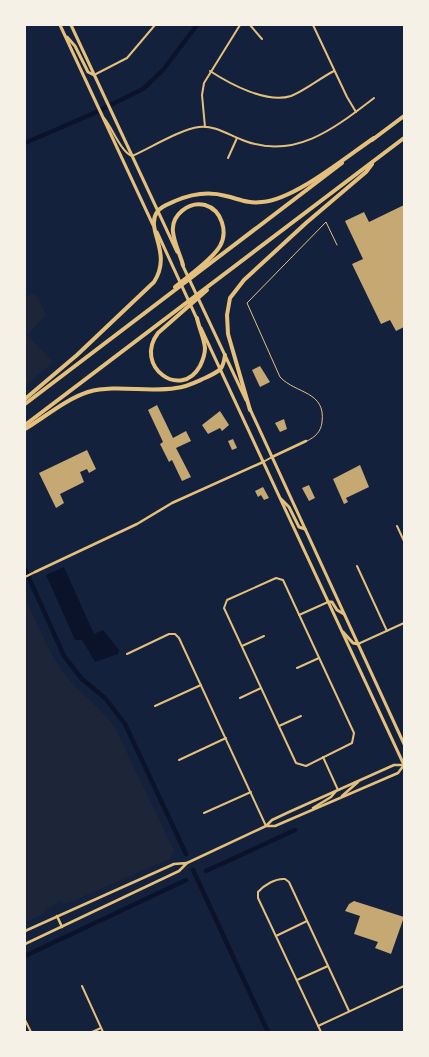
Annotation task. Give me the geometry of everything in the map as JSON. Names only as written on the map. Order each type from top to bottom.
[{"type":"highway","points":[[25,404],[404,116]]},
{"type":"highway","points":[[25,399],[77,355],[154,282],[160,270],[162,257],[154,227],[158,212],[171,203],[188,196],[198,194],[226,195],[242,202],[252,203],[276,200],[294,192],[374,138]]},
{"type":"highway","points":[[25,425],[404,138]]},
{"type":"highway","points":[[250,410],[227,324],[228,306],[234,292],[244,280],[306,223],[366,172],[374,161]]},
{"type":"highway","points":[[144,314],[220,246],[224,231],[222,221],[216,212],[205,205],[186,208],[180,212],[175,219],[173,232],[183,264]]},
{"type":"highway","points":[[197,318],[205,348],[202,362],[197,371],[190,377],[176,381],[166,378],[158,371],[151,357],[151,347],[155,337],[237,265]]},
{"type":"highway","points":[[25,429],[72,399],[88,392],[106,389],[177,388],[194,383],[221,370],[224,366],[225,355]]},
{"type":"main road","points":[[60,25],[404,765]]},
{"type":"main road","points":[[71,25],[404,744]]},
{"type":"main road","points":[[64,34],[75,46],[88,72],[94,75]]},
{"type":"main road","points":[[280,498],[289,507],[299,527],[305,529]]},
{"type":"main road","points":[[328,602],[332,602],[338,610],[344,614]]},
{"type":"main road","points":[[341,631],[353,643],[358,644]]},
{"type":"street","points":[[94,75],[127,58],[155,25]]},
{"type":"street","points":[[205,127],[202,90],[210,71],[240,25]]},
{"type":"street","points":[[250,25],[262,39]]},
{"type":"street","points":[[313,25],[347,97],[356,112]]},
{"type":"street","points":[[210,71],[259,94],[279,98],[298,93],[334,70]]},
{"type":"street","points":[[102,115],[113,128],[123,150],[132,156],[188,130],[205,127],[216,129],[237,138],[264,146],[282,147],[301,144],[323,134],[374,98]]},
{"type":"street","points":[[228,158],[237,138]]},
{"type":"street","points":[[25,577],[137,524],[172,503],[306,441]]},
{"type":"street","points":[[397,526],[404,541]]},
{"type":"street","points":[[357,566],[387,631]]},
{"type":"street","points":[[276,578],[283,580],[354,733],[352,743],[306,766],[296,763],[242,646],[224,608],[224,604],[227,600],[276,578]]},
{"type":"street","points":[[299,615],[328,602]]},
{"type":"street","points":[[358,644],[404,623]]},
{"type":"street","points":[[127,654],[169,634],[175,634],[179,638],[266,826]]},
{"type":"street","points":[[242,646],[264,636]]},
{"type":"street","points":[[297,668],[319,658]]},
{"type":"street","points":[[155,706],[201,684]]},
{"type":"street","points":[[240,698],[261,688]]},
{"type":"street","points":[[279,726],[301,716]]},
{"type":"street","points":[[179,760],[226,738]]},
{"type":"street","points":[[322,757],[338,790]]},
{"type":"street","points":[[25,944],[179,871],[187,863],[266,826],[272,820],[394,765],[404,765]]},
{"type":"street","points":[[266,826],[275,826],[398,773],[404,765]]},
{"type":"street","points":[[342,796],[363,778]]},
{"type":"street","points":[[302,814],[331,797],[338,790]]},
{"type":"street","points":[[204,813],[251,792]]},
{"type":"street","points":[[25,931],[174,864],[187,863]]},
{"type":"street","points":[[321,1032],[258,898],[258,892],[262,888],[281,878],[285,878],[349,1011]]},
{"type":"street","points":[[57,916],[62,927]]},
{"type":"street","points":[[276,936],[307,921]]},
{"type":"street","points":[[297,980],[328,966]]},
{"type":"street","points":[[82,986],[103,1032]]},
{"type":"street","points":[[318,1026],[404,986]]},
{"type":"street","points":[[25,1020],[30,1032]]},
{"type":"street","points":[[92,1032],[101,1028]]},
{"type":"lane","points":[[306,441],[316,435],[320,430],[322,414],[321,408],[312,395],[285,382],[280,377],[247,302],[326,222],[337,245]]},
{"type":"shaded area","points":[[32,294],[37,296],[46,315],[27,335],[53,362],[25,386],[25,297]]},
{"type":"shaded area","points":[[64,567],[94,634],[103,630],[119,650],[118,654],[95,662],[82,640],[75,640],[46,575]]},
{"type":"shaded area","points":[[25,597],[56,662],[70,681],[105,715],[115,728],[174,851],[169,859],[66,904],[61,901],[46,909],[43,914],[25,922]]},
{"type":"building","points":[[404,205],[404,327],[396,331],[390,320],[381,324],[352,264],[363,259],[345,221],[364,212],[369,222]]},
{"type":"building","points":[[260,366],[270,382],[260,387],[252,370]]},
{"type":"building","points":[[157,405],[173,438],[186,431],[191,441],[176,448],[191,477],[182,481],[172,460],[169,462],[160,444],[163,442],[148,410]]},
{"type":"building","points":[[220,411],[229,425],[222,431],[220,428],[208,434],[202,425]]},
{"type":"building","points":[[284,419],[287,429],[280,432],[275,423]]},
{"type":"building","points":[[233,439],[237,448],[232,450],[228,441]]},
{"type":"building","points":[[87,450],[96,469],[89,473],[87,469],[80,472],[84,482],[60,494],[64,503],[56,508],[39,473]]},
{"type":"building","points":[[360,465],[369,487],[346,498],[348,502],[344,504],[333,479]]},
{"type":"building","points":[[309,485],[315,498],[309,501],[302,488]]},
{"type":"building","points":[[263,487],[269,498],[264,500],[261,495],[258,497],[255,491]]},
{"type":"building","points":[[354,901],[404,917],[391,954],[375,948],[378,942],[354,934],[360,916],[345,911],[349,904]]},
{"type":"waterway","points":[[25,143],[92,114],[143,89],[163,70],[197,25]]},
{"type":"waterway","points":[[25,569],[64,656],[82,679],[105,698],[125,724],[186,854]]},
{"type":"waterway","points":[[206,871],[295,830]]},
{"type":"waterway","points":[[193,870],[268,1032]]},
{"type":"waterway","points":[[25,956],[186,880]]}]
